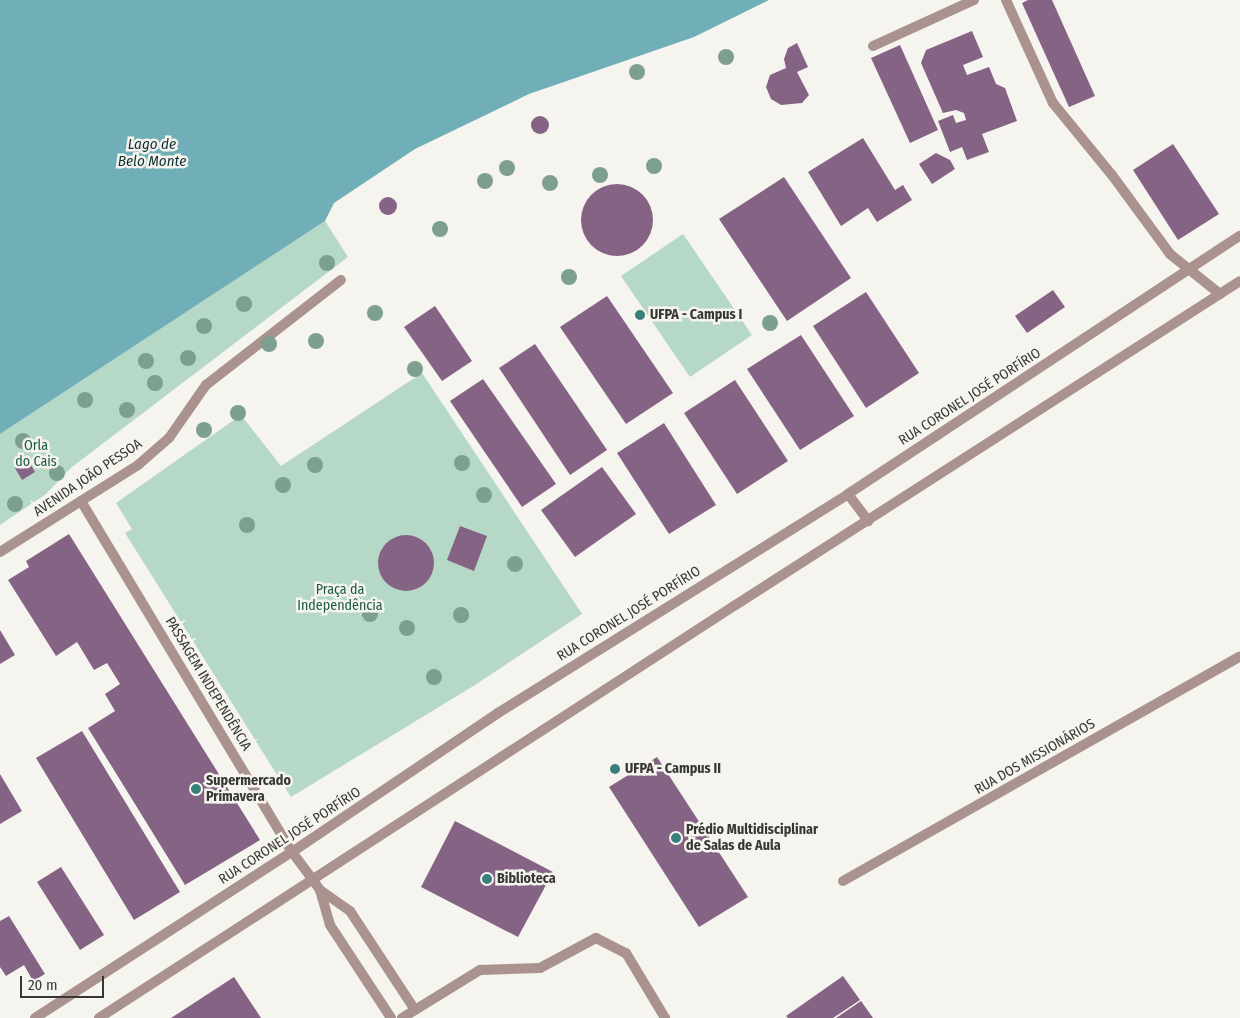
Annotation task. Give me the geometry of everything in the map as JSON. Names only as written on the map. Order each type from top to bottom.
[{"type":"street","points":[[873,46],[974,0]]},
{"type":"street","points":[[1006,0],[1053,103],[1112,175],[1170,254],[1220,294]]},
{"type":"street","name":"RUA CORONEL JOSÉ PORFÍRIO","points":[[34,1018],[292,852],[498,714],[848,494],[1240,236]]},
{"type":"street","name":"AVENIDA JOÃO PESSOA","points":[[0,552],[138,465],[169,438],[206,385],[341,280]]},
{"type":"street","points":[[99,1018],[1240,282]]},
{"type":"street","points":[[848,494],[868,521]]},
{"type":"street","name":"PASSAGEM INDEPENDÊNCIA","points":[[81,501],[292,852],[320,890]]},
{"type":"street","name":"RUA DOS MISSIONÁRIOS","points":[[843,881],[1240,656]]},
{"type":"street","points":[[320,890],[350,911],[415,1010]]},
{"type":"street","points":[[320,890],[330,925],[391,1018]]},
{"type":"street","points":[[402,1018],[480,970],[540,968],[596,938],[626,953],[665,1018]]},
{"type":"green space","name":"Orla do Cais","points":[[325,221],[348,257],[72,467],[46,494],[0,525],[0,434]]},
{"type":"green space","points":[[683,234],[752,335],[690,377],[621,276]]},
{"type":"green space","name":"Praça da Independência","points":[[422,373],[582,614],[475,685],[291,797],[125,533],[132,529],[116,503],[241,415],[281,466]]},
{"type":"water","name":"Lago de Belo Monte","points":[[0,0],[769,0],[694,37],[529,94],[415,149],[334,203],[325,221],[0,434]]},
{"type":"building","points":[[1028,0],[1052,0],[1095,96],[1069,107],[1022,3]]},
{"type":"building","points":[[972,31],[983,57],[963,65],[967,75],[989,67],[996,84],[1005,88],[1017,121],[982,134],[989,152],[967,160],[962,147],[950,152],[938,121],[953,115],[956,123],[966,120],[964,113],[956,110],[943,113],[921,63],[926,50]]},
{"type":"building","points":[[797,43],[808,67],[797,72],[809,95],[802,103],[781,105],[771,99],[766,87],[770,75],[786,68],[784,59],[788,48]]},
{"type":"building","points":[[900,45],[938,130],[910,143],[871,58]]},
{"type":"building","points":[[540,116],[546,119],[549,125],[546,131],[540,134],[534,131],[531,125],[534,119]]},
{"type":"building","points":[[863,138],[895,190],[903,185],[912,200],[877,222],[868,208],[841,226],[808,172]]},
{"type":"building","points":[[1173,144],[1219,214],[1178,240],[1133,170]]},
{"type":"building","points":[[936,153],[950,160],[955,169],[932,184],[919,164]]},
{"type":"building","points":[[784,177],[851,278],[787,321],[719,219]]},
{"type":"building","points":[[610,184],[624,184],[643,194],[653,213],[653,227],[643,246],[624,256],[610,256],[591,246],[581,227],[581,213],[591,194]]},
{"type":"building","points":[[388,197],[394,200],[397,206],[394,212],[388,215],[382,212],[379,206],[382,200]]},
{"type":"building","points":[[1053,290],[1065,307],[1027,333],[1015,316]]},
{"type":"building","points":[[866,292],[919,373],[866,408],[813,326]]},
{"type":"building","points":[[607,296],[673,393],[626,424],[560,327]]},
{"type":"building","points":[[435,306],[472,361],[442,381],[404,327]]},
{"type":"building","points":[[801,335],[854,416],[800,450],[747,369]]},
{"type":"building","points":[[535,344],[607,450],[570,475],[499,368]]},
{"type":"building","points":[[483,379],[556,484],[522,507],[450,401]]},
{"type":"building","points":[[735,380],[788,461],[737,494],[684,413]]},
{"type":"building","points":[[664,423],[716,505],[669,534],[617,453]]},
{"type":"building","points":[[28,460],[35,472],[22,480],[15,468]]},
{"type":"building","points":[[602,467],[636,514],[575,557],[541,510]]},
{"type":"building","points":[[460,526],[487,536],[474,571],[447,560]]},
{"type":"building","points":[[69,534],[260,840],[185,885],[88,728],[115,711],[105,694],[120,684],[107,663],[94,670],[77,642],[56,656],[8,580],[29,567],[26,561]]},
{"type":"building","points":[[400,535],[412,535],[422,539],[430,547],[434,563],[430,579],[422,587],[412,591],[400,591],[390,587],[382,579],[378,569],[378,557],[382,547],[390,539]]},
{"type":"building","points":[[0,630],[15,655],[0,664]]},
{"type":"building","points":[[82,731],[180,892],[134,920],[36,758]]},
{"type":"building","name":"Prédio Multidisciplinar de Salas de Aula","points":[[657,757],[748,897],[699,927],[609,787]]},
{"type":"building","points":[[0,774],[22,811],[0,824]]},
{"type":"building","name":"Biblioteca","points":[[455,821],[553,872],[518,937],[421,887]]},
{"type":"building","points":[[61,867],[104,935],[80,950],[37,882]]},
{"type":"building","points":[[9,916],[45,974],[33,981],[24,965],[6,976],[0,967],[0,921]]},
{"type":"building","points":[[843,976],[860,1000],[833,1018],[788,1018],[786,1016]]},
{"type":"building","points":[[234,977],[261,1018],[171,1018]]},
{"type":"building","points":[[861,1001],[873,1018],[836,1018]]},
{"type":"place","name":"UFPA - Campus I","points":[[640,315]]},
{"type":"place","name":"UFPA - Campus II","points":[[615,769]]},
{"type":"place","name":"Supermercado Primavera","points":[[196,789]]},
{"type":"place","name":"Prédio Multidisciplinar de Salas de Aula","points":[[676,838]]},
{"type":"place","name":"Biblioteca","points":[[487,879]]}]
